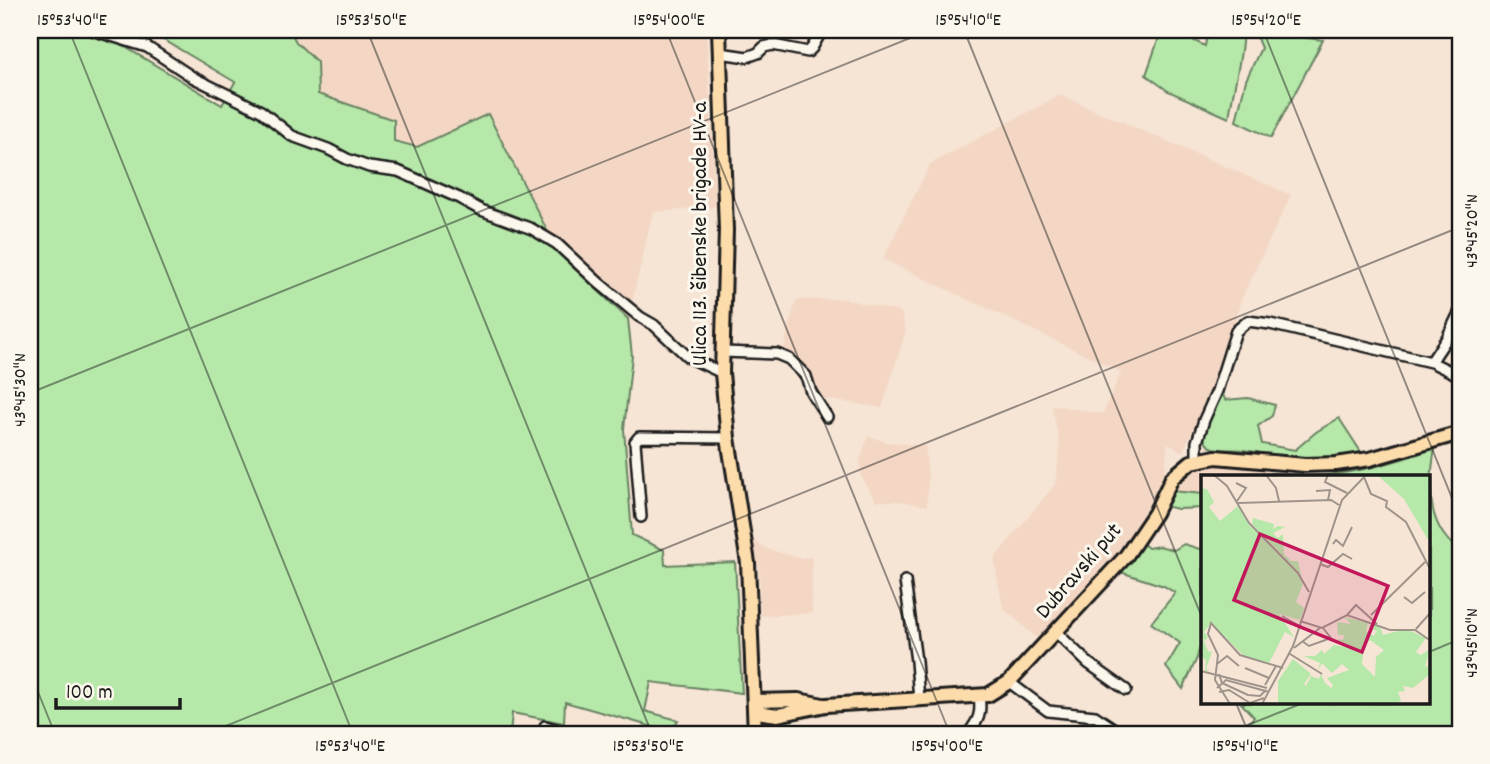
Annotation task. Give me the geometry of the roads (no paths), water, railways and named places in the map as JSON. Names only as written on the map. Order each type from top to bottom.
[{"type":"main road","name":"Ulica 113. šibenske brigade HV-a","points":[[719,30],[726,230],[722,373],[728,438],[748,563],[755,734]]},
{"type":"main road","points":[[1197,459],[1216,457],[1306,465],[1336,464],[1370,459],[1460,433]]},
{"type":"main road","name":"Dubravski put","points":[[754,704],[763,713],[778,715],[826,705],[979,697],[997,691],[1009,682],[1126,556],[1155,513],[1172,478],[1184,466],[1197,459]]},
{"type":"main road","name":"Dubravski put","points":[[754,704],[798,701],[826,705]]},
{"type":"main road","points":[[761,734],[771,719],[778,715]]},
{"type":"street","points":[[92,30],[147,47],[194,78],[261,111],[292,136],[369,167],[398,171],[481,210],[532,229],[557,244],[688,357],[722,373]]},
{"type":"street","points":[[720,53],[747,57],[773,45],[808,52],[822,30]]},
{"type":"street","points":[[1431,362],[1460,311]]},
{"type":"street","points":[[1197,459],[1197,442],[1236,331],[1248,321],[1431,362],[1460,376]]},
{"type":"street","points":[[723,352],[777,354],[789,359],[806,376],[811,392],[827,417]]},
{"type":"street","points":[[642,517],[635,442],[639,437],[728,438]]},
{"type":"street","points":[[905,581],[919,700]]},
{"type":"street","points":[[1056,632],[1088,663],[1126,690]]},
{"type":"street","points":[[1009,682],[1048,711],[1095,716],[1115,730],[1144,734]]},
{"type":"street","points":[[968,734],[979,720],[982,710],[979,697]]},
{"type":"street","points":[[545,726],[573,734]]}]
